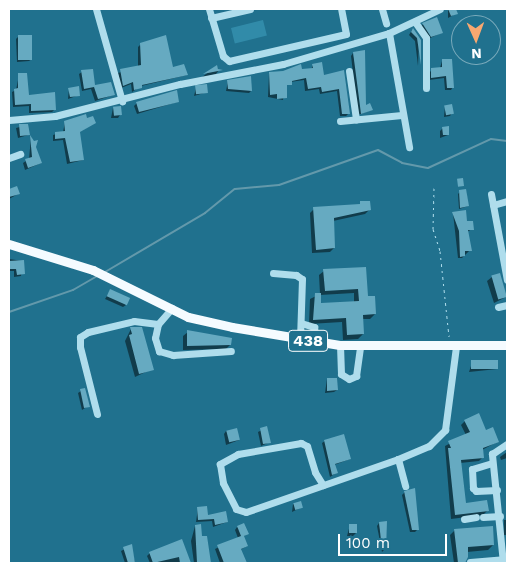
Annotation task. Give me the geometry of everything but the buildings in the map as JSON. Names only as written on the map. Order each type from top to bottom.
[{"type":"main road","name":"438","points":[[9,244],[93,270],[172,308],[205,321],[316,343],[360,347],[507,345]]},
{"type":"street","points":[[96,9],[122,101]]},
{"type":"street","points":[[208,9],[223,56],[229,61],[346,34],[341,9]]},
{"type":"street","points":[[211,18],[250,9]]},
{"type":"street","points":[[382,9],[386,23]]},
{"type":"street","points":[[9,120],[55,116],[122,101],[180,84],[283,64],[389,33],[440,9]]},
{"type":"street","points":[[415,22],[426,38],[426,88]]},
{"type":"street","points":[[389,33],[402,115],[410,147]]},
{"type":"street","points":[[349,71],[356,119]]},
{"type":"street","points":[[340,121],[402,115]]},
{"type":"street","points":[[9,158],[20,154]]},
{"type":"street","points":[[491,194],[507,275]]},
{"type":"street","points":[[493,205],[507,201]]},
{"type":"street","points":[[499,241],[507,238]]},
{"type":"street","points":[[273,273],[296,274],[302,279],[300,340]]},
{"type":"street","points":[[498,307],[507,305]]},
{"type":"street","points":[[172,308],[158,324],[156,344],[164,354],[231,351]]},
{"type":"street","points":[[97,414],[80,347],[80,337],[88,332],[134,321],[158,324]]},
{"type":"street","points":[[301,323],[314,327],[316,343]]},
{"type":"street","points":[[340,345],[341,374],[349,379],[356,376],[360,347]]},
{"type":"street","points":[[323,485],[314,472],[308,446],[301,443],[238,454],[220,464],[223,483],[241,511],[250,512],[429,446],[445,430],[453,347]]},
{"type":"street","points":[[470,562],[503,561],[502,511],[492,463],[493,451],[507,444]]},
{"type":"street","points":[[398,459],[405,486]]},
{"type":"street","points":[[492,463],[472,469],[473,488],[476,492],[497,490]]},
{"type":"street","points":[[464,518],[480,517],[502,511]]},
{"type":"path","points":[[434,188],[433,229],[440,251],[453,347]]},
{"type":"shaded area","points":[[263,20],[267,36],[235,44],[231,28]]},
{"type":"waterway","points":[[105,272],[205,213],[235,189],[279,185],[378,150],[402,163],[428,168],[491,139],[507,141]]},
{"type":"waterway","points":[[9,312],[73,290],[99,275]]}]
